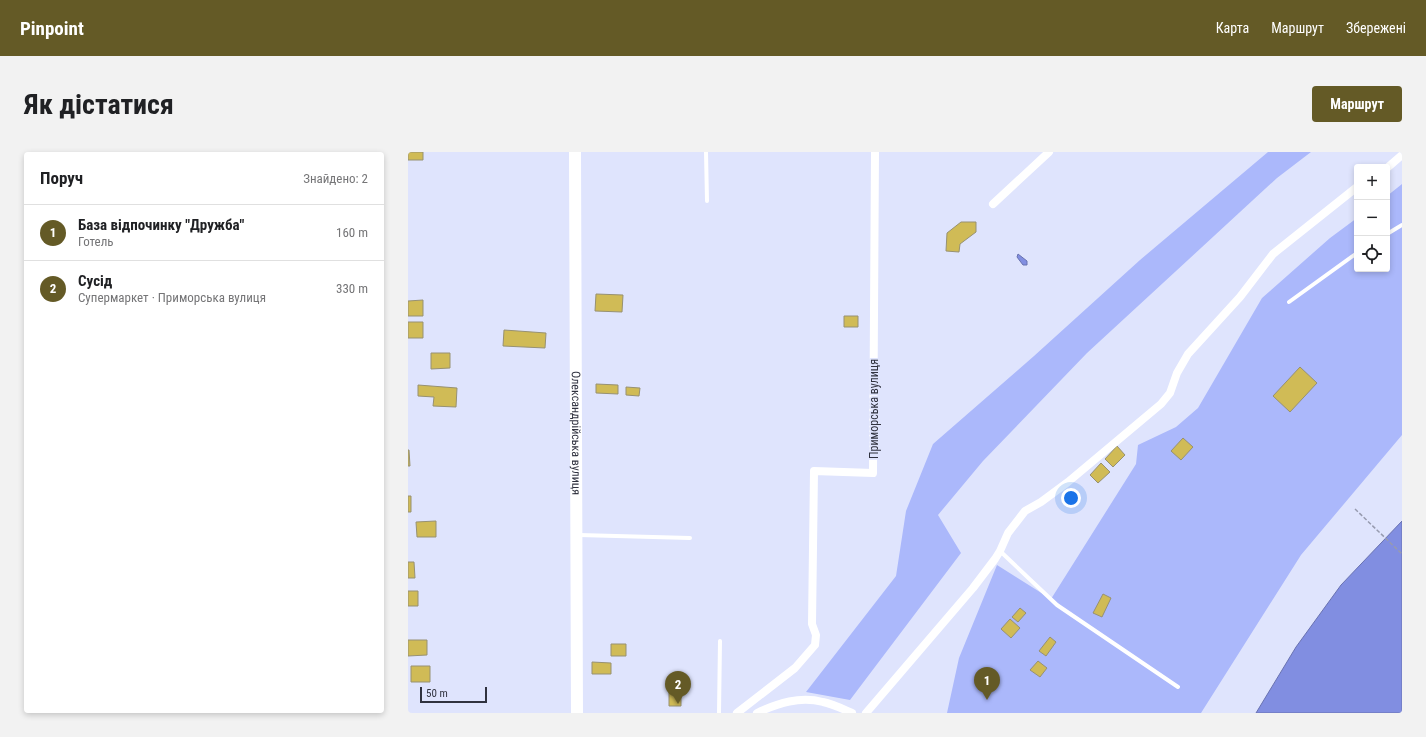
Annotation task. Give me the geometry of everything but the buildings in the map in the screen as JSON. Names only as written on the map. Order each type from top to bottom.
[{"type":"street","name":"Олександрійська вулиця","points":[[575,152],[577,713]]},
{"type":"street","name":"Приморська вулиця","points":[[737,713],[795,668],[815,645],[816,635],[812,624],[814,471],[873,473],[875,152]]},
{"type":"street","points":[[1038,152],[1038,162]]},
{"type":"street","points":[[993,204],[1049,152]]},
{"type":"street","points":[[1390,165],[1402,155]]},
{"type":"street","points":[[866,713],[973,588],[1000,551],[1008,533],[1024,511],[1041,502],[1090,465],[1166,398],[1170,392],[1177,373],[1188,354],[1240,297],[1273,254],[1354,189]]},
{"type":"street","points":[[757,713],[783,703],[796,700],[824,702],[852,713]]},
{"type":"lane","points":[[706,152],[707,201]]},
{"type":"lane","points":[[1390,232],[1402,225]]},
{"type":"lane","points":[[1289,302],[1354,254]]},
{"type":"lane","points":[[576,535],[690,538]]},
{"type":"lane","points":[[1000,551],[1057,605],[1178,687]]},
{"type":"lane","points":[[718,713],[720,641]]},
{"type":"path","points":[[1355,509],[1402,554]]},
{"type":"shaded area","points":[[1268,152],[1311,152],[1277,178],[1087,353],[983,461],[938,515],[961,553],[850,700],[806,692],[896,576],[906,511],[933,444],[1034,356],[1140,260]]},
{"type":"shaded area","points":[[1402,184],[1402,435],[1301,555],[1201,713],[947,713],[959,658],[997,565],[1051,599],[1136,464],[1138,445],[1176,427],[1198,408],[1262,298],[1330,238],[1354,220],[1354,272],[1390,272],[1390,194]]},
{"type":"shaded area","points":[[1018,254],[1027,261],[1027,265],[1023,265],[1017,257]]},
{"type":"shaded area","points":[[1402,521],[1402,713],[1256,713],[1296,647],[1341,585]]},
{"type":"place","name":"База відпочинку \"Дружба\"","points":[[987,700]]},
{"type":"place","name":"Сусід","points":[[678,704]]}]
